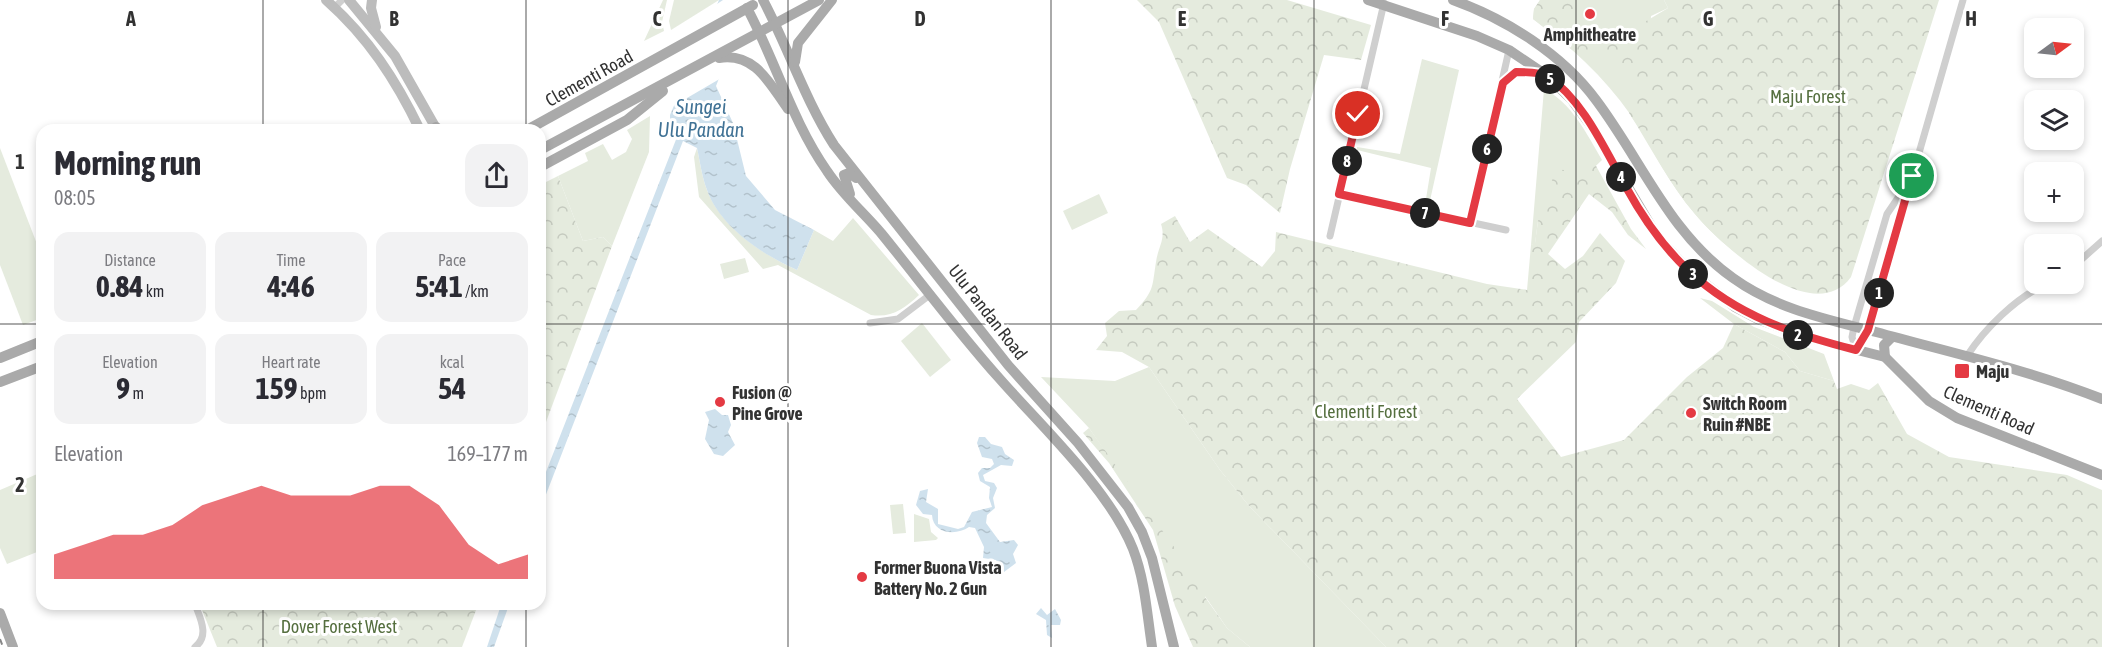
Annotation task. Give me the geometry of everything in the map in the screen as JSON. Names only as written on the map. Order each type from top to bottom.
[{"type":"main road","points":[[372,0],[373,19],[380,36]]},
{"type":"main road","name":"Clementi Road","points":[[538,124],[762,0]]},
{"type":"main road","name":"Ulu Pandan Road","points":[[762,0],[776,24],[825,132],[862,183],[1008,365],[1078,443],[1128,507],[1142,532],[1152,558],[1173,647]]},
{"type":"main road","points":[[546,147],[819,0]]},
{"type":"main road","points":[[795,66],[798,43],[832,0]]},
{"type":"main road","points":[[1368,0],[1384,2],[1477,36],[1509,50],[1546,75],[1572,100],[1594,130],[1657,236],[1701,282],[1717,295],[1758,319],[1802,336],[1885,357],[1884,345],[1893,337]]},
{"type":"main road","points":[[1453,0],[1496,20],[1533,42],[1571,72],[1610,120],[1676,224],[1716,266],[1768,300],[1808,315],[1967,356],[2102,399]]},
{"type":"main road","points":[[354,2],[409,77],[435,124]]},
{"type":"main road","points":[[336,5],[382,62],[406,100],[417,124]]},
{"type":"main road","name":"Ulu Pandan Road","points":[[747,8],[797,120],[827,172],[998,377],[1065,449],[1114,514],[1132,547],[1141,576],[1152,647]]},
{"type":"main road","points":[[713,59],[735,57],[745,60],[768,78],[797,120]]},
{"type":"main road","points":[[546,164],[627,120],[647,106],[674,80]]},
{"type":"main road","points":[[858,208],[845,183],[844,175],[849,173],[862,183]]},
{"type":"main road","points":[[0,358],[36,343]]},
{"type":"main road","name":"Clementi Road","points":[[1885,357],[1929,401],[1957,418],[2102,475]]},
{"type":"main road","points":[[0,382],[36,368]]},
{"type":"main road","points":[[0,613],[13,647]]},
{"type":"street","points":[[1856,350],[1868,330],[1963,0]]},
{"type":"street","points":[[336,5],[354,2]]},
{"type":"street","points":[[1330,236],[1384,2]]},
{"type":"street","points":[[1470,223],[1509,50]]},
{"type":"street","points":[[1503,83],[1516,72],[1546,75]]},
{"type":"street","points":[[1856,350],[1852,337],[1854,327],[1887,214],[1912,176]]},
{"type":"street","points":[[1339,194],[1506,230]]},
{"type":"street","points":[[2084,257],[2102,241]]},
{"type":"street","points":[[870,323],[898,320],[931,294]]},
{"type":"street","points":[[1967,356],[1981,338],[2027,294]]},
{"type":"street","points":[[195,647],[203,636],[203,626],[197,610]]},
{"type":"green space","points":[[663,0],[667,0],[662,22],[664,31],[644,41]]},
{"type":"green space","points":[[674,0],[719,0],[671,30],[669,21]]},
{"type":"green space","points":[[1137,0],[1287,0],[1371,25],[1361,60],[1324,55],[1290,169],[1280,213],[1246,185],[1227,178],[1159,22]]},
{"type":"green space","points":[[1540,0],[1664,0],[1668,8],[1651,16],[1650,34],[1777,266],[1784,284],[1736,253],[1695,214],[1669,178],[1630,114],[1609,87],[1573,51],[1533,19],[1534,9]]},
{"type":"green space","name":"Maju Forest","points":[[1540,0],[1580,0],[1576,3],[1572,14],[1580,29],[1593,33],[1612,29],[1635,38],[1649,34],[1638,26],[1668,8],[1664,0],[1939,0],[1851,277],[1834,291],[1814,294],[1792,288],[1769,277],[1725,245],[1695,214],[1668,178],[1629,113],[1635,103],[1637,93],[1636,84],[1631,75],[1616,61],[1597,52],[1581,57],[1533,19],[1534,9]]},
{"type":"green space","points":[[1422,59],[1459,70],[1429,205],[1425,205],[1431,168],[1357,150],[1357,147],[1400,154]]},
{"type":"green space","points":[[1544,89],[1570,110],[1602,160],[1538,221],[1535,244],[1531,245]]},
{"type":"green space","points":[[650,116],[649,152],[612,246],[603,237],[583,241],[558,176],[588,161],[585,153],[603,144],[612,160],[626,152],[632,139],[627,130]]},
{"type":"green space","points":[[0,148],[36,241],[36,320],[23,325],[0,265]]},
{"type":"green space","points":[[697,148],[702,175],[713,203],[732,227],[770,256],[797,270],[814,230],[833,241],[853,218],[919,295],[891,314],[871,315],[778,265],[763,269],[699,197],[694,157]]},
{"type":"green space","name":"Clementi Forest","points":[[1595,164],[1631,229],[1646,249],[1628,235],[1612,212],[1589,194],[1548,254],[1565,269],[1583,256],[1600,233],[1625,261],[1616,283],[1579,322],[1576,342],[1517,399],[1561,457],[1624,440],[1687,377],[1723,348],[1734,324],[1785,352],[1800,371],[1834,381],[1837,389],[1851,384],[1869,390],[1878,383],[1907,434],[1949,457],[2067,475],[2102,490],[2102,647],[1386,647],[1249,506],[1220,470],[1149,367],[1122,352],[1096,350],[1107,336],[1105,323],[1119,311],[1136,310],[1150,292],[1162,239],[1161,224],[1175,216],[1190,242],[1208,229],[1262,267],[1275,251],[1276,232],[1487,284],[1527,290],[1531,245],[1535,243],[1538,221],[1556,169],[1587,173]]},
{"type":"green space","points":[[558,176],[583,241],[603,237],[612,246],[546,422],[546,182]]},
{"type":"green space","points":[[1099,194],[1108,213],[1072,230],[1063,211]]},
{"type":"green space","points":[[745,258],[749,272],[724,279],[720,264]]},
{"type":"green space","points":[[1700,298],[1712,301],[1754,327],[1824,354],[1834,381],[1800,371],[1785,352],[1734,324]]},
{"type":"green space","points":[[922,323],[951,360],[930,377],[901,341]]},
{"type":"green space","points":[[1149,367],[1220,470],[1249,506],[1386,647],[1250,647],[1227,628],[1089,428],[1041,377],[1115,381]]},
{"type":"green space","points":[[1089,428],[1207,593],[1205,597],[1227,628],[1250,647],[1193,647],[1175,606],[1153,530],[1109,463],[1083,433]]},
{"type":"green space","points":[[36,475],[36,552],[7,564],[0,548],[0,490]]},
{"type":"green space","points":[[903,504],[906,533],[893,534],[890,505]]},
{"type":"green space","points":[[914,514],[929,519],[931,532],[938,538],[936,540],[914,542]]},
{"type":"green space","name":"Dover Forest West","points":[[202,610],[476,610],[462,647],[217,647]]},
{"type":"water","name":"Sungei Ulu Pandan","points":[[719,0],[750,0],[716,86],[733,123],[746,176],[775,210],[814,230],[797,270],[757,248],[732,228],[713,203],[702,175],[697,148],[683,141],[546,495],[546,472],[677,137],[670,134],[670,115]]},
{"type":"water","points":[[715,409],[722,415],[728,415],[731,425],[728,432],[735,445],[723,456],[714,454],[705,439],[709,420],[705,412]]},
{"type":"water","points":[[979,437],[985,437],[991,444],[1002,447],[1005,454],[1014,460],[1012,466],[1001,465],[983,475],[985,481],[994,483],[997,488],[993,498],[995,508],[987,515],[986,523],[1000,542],[1014,540],[1018,545],[1013,554],[1016,563],[1004,572],[996,560],[983,558],[984,547],[975,528],[969,527],[958,532],[946,532],[936,526],[932,515],[923,514],[916,505],[920,491],[928,489],[926,502],[938,509],[938,524],[958,529],[964,527],[972,512],[992,507],[989,498],[990,487],[980,481],[978,473],[982,468],[990,468],[994,464],[992,459],[982,457],[977,443]]},
{"type":"water","points":[[1041,608],[1047,615],[1055,609],[1061,620],[1060,625],[1051,625],[1052,638],[1047,635],[1046,620],[1036,614]]},
{"type":"water","points":[[499,610],[507,610],[494,647],[487,647]]},
{"type":"pier","points":[[723,0],[753,0],[723,77],[675,105],[675,96],[714,6]]},
{"type":"railway","points":[[0,639],[3,647]]},
{"type":"place","name":"Amphitheatre","points":[[1590,14]]},
{"type":"place","name":"Maju","points":[[1962,371]]},
{"type":"place","name":"Fusion @ Pine Grove","points":[[720,402]]},
{"type":"place","name":"Switch Room Ruin #NBE","points":[[1691,413]]},
{"type":"place","name":"Former Buona Vista Battery No. 2 Gun","points":[[862,577]]},
{"type":"route","points":[[1358,114],[1339,194],[1470,223],[1503,83],[1508,76],[1516,72],[1546,75],[1572,100],[1594,130],[1657,236],[1678,261],[1701,282],[1735,307],[1758,319],[1802,336],[1856,350],[1868,330],[1912,176]]}]
